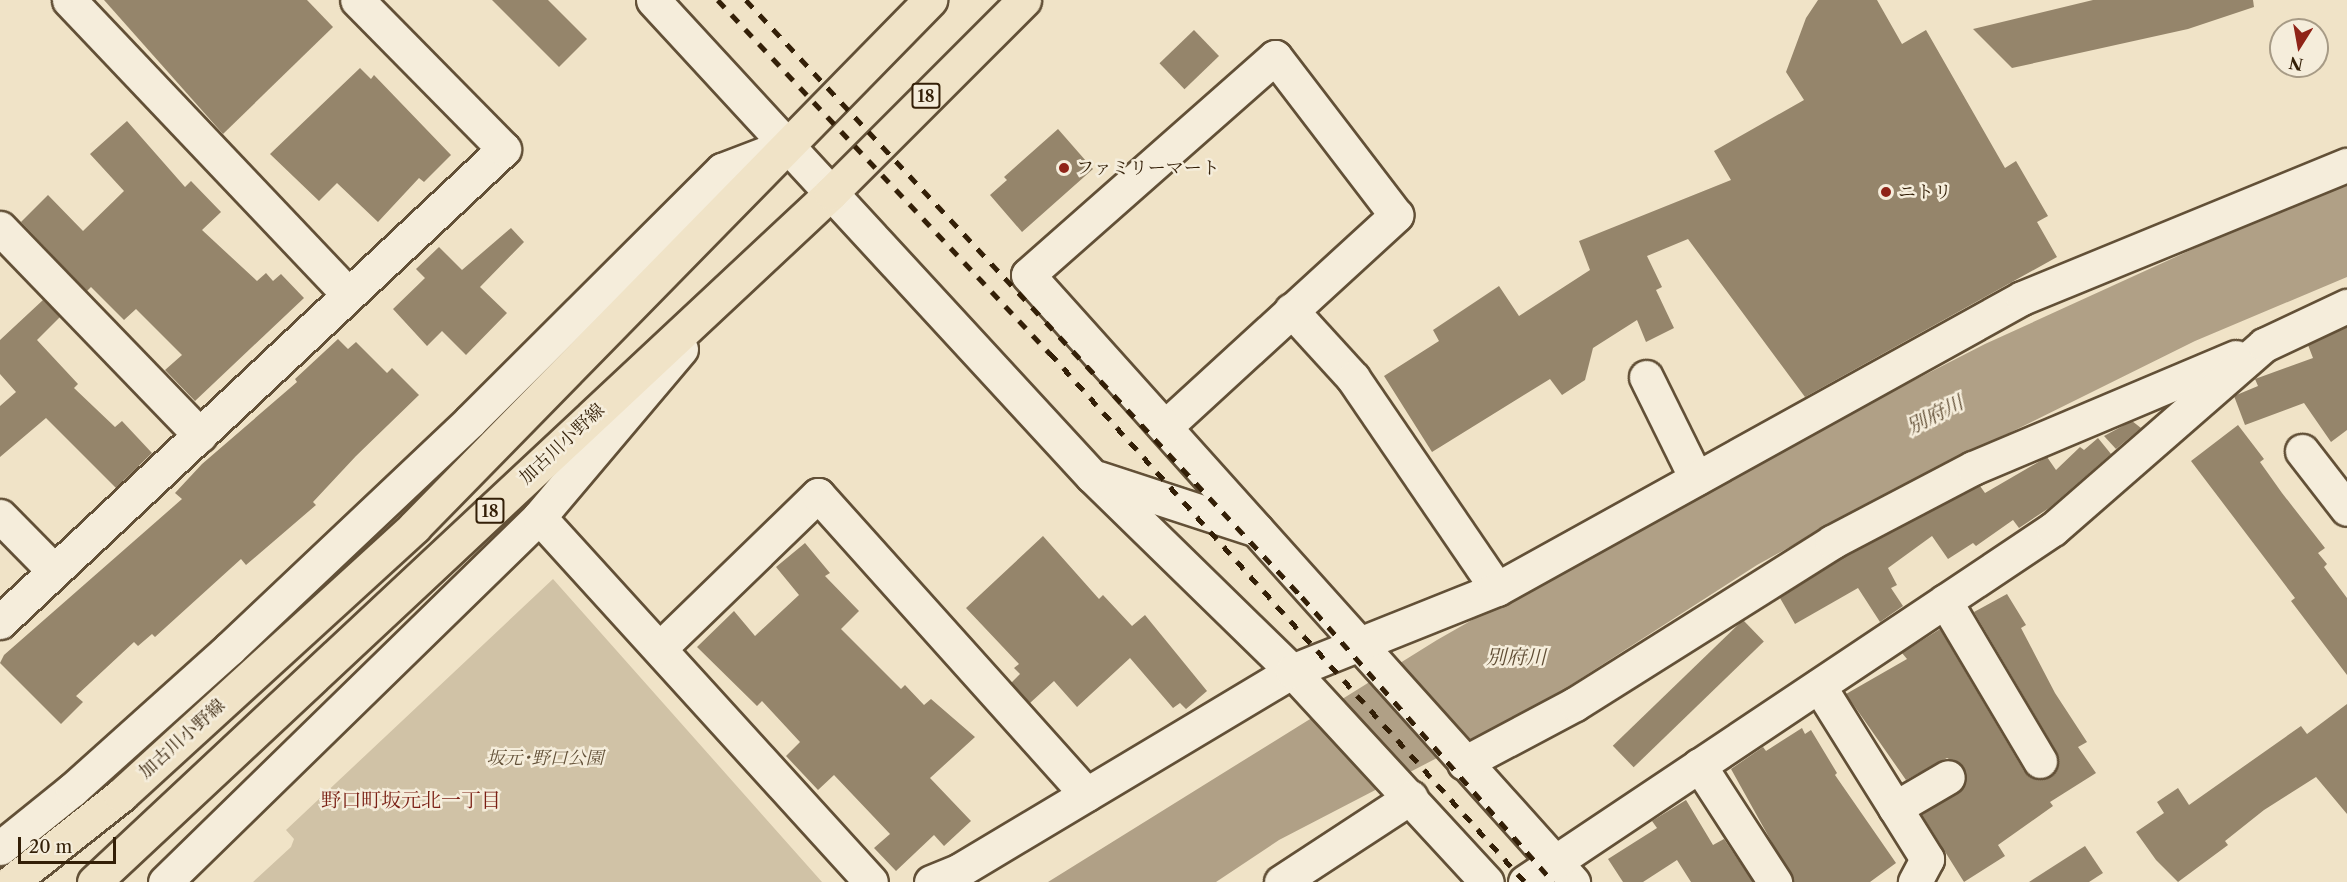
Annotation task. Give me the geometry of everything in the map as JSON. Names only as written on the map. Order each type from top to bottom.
[{"type":"main road","name":"加古川小野線","points":[[11,882],[121,795],[414,527],[930,0]]},
{"type":"main road","name":"加古川小野線","points":[[94,882],[152,831],[753,262],[831,193],[1024,0]]},
{"type":"street","points":[[69,0],[348,294]]},
{"type":"street","points":[[0,622],[504,149],[357,0]]},
{"type":"street","points":[[652,0],[1092,476],[1292,671],[1411,797],[1487,882]]},
{"type":"street","points":[[1165,427],[1396,215],[1275,57],[1028,275],[1563,872]]},
{"type":"street","points":[[0,848],[72,790],[246,633],[470,421],[722,170],[787,145]]},
{"type":"street","points":[[931,882],[960,870],[1292,671],[1369,653],[1497,589],[2022,298],[2347,165]]},
{"type":"street","points":[[0,228],[200,435]]},
{"type":"street","points":[[165,882],[539,517],[753,262]]},
{"type":"street","points":[[1464,763],[1575,704],[1832,542],[1973,468],[2264,345],[2347,306]]},
{"type":"street","points":[[1291,310],[1353,378],[1497,589]]},
{"type":"street","points":[[1525,882],[1563,872],[1699,765],[2053,529],[2264,345]]},
{"type":"street","points":[[1646,377],[1696,478]]},
{"type":"street","points":[[2301,451],[2347,509]]},
{"type":"street","points":[[1092,476],[1258,531]]},
{"type":"street","points":[[660,648],[818,495],[1086,794]]},
{"type":"street","points":[[0,516],[54,571]]},
{"type":"street","points":[[539,517],[871,882]]},
{"type":"street","points":[[1945,601],[2040,761]]},
{"type":"street","points":[[1819,686],[1927,859],[1923,878]]},
{"type":"street","points":[[1699,765],[1775,882]]},
{"type":"street","points":[[1895,808],[1948,777]]},
{"type":"street","points":[[1281,882],[1411,797]]},
{"type":"green space","name":"坂元･野口公園","points":[[553,579],[822,882],[253,882],[291,847],[294,839],[286,830]]},
{"type":"water","name":"別府川","points":[[2347,185],[2347,277],[2195,341],[1880,497],[1757,565],[1541,704],[1279,840],[1216,882],[1048,882],[1437,640],[1704,488],[1985,344],[2250,223]]},
{"type":"building","points":[[104,0],[307,0],[333,27],[223,134]]},
{"type":"building","points":[[492,0],[548,0],[587,39],[559,67]]},
{"type":"building","points":[[1818,0],[1877,0],[1902,44],[1926,30],[2005,168],[2016,161],[2048,216],[2037,222],[2057,257],[1805,397],[1688,239],[1647,256],[1662,287],[1656,290],[1674,328],[1646,342],[1637,320],[1593,348],[1585,380],[1562,395],[1550,379],[1432,452],[1384,376],[1439,341],[1433,330],[1499,286],[1519,316],[1590,270],[1579,241],[1731,180],[1714,151],[1804,100],[1786,72],[1806,18]]},
{"type":"building","points":[[2093,0],[2253,0],[2254,7],[2188,29],[2012,68],[1973,29]]},
{"type":"building","points":[[1194,30],[1219,56],[1184,89],[1159,63]]},
{"type":"building","points":[[360,68],[371,79],[374,75],[451,155],[424,182],[419,178],[378,222],[337,183],[319,201],[270,154]]},
{"type":"building","points":[[127,121],[185,187],[191,181],[221,212],[202,230],[257,281],[266,273],[273,281],[281,274],[304,298],[195,401],[165,370],[182,355],[136,309],[124,320],[91,287],[87,291],[21,222],[48,195],[83,231],[124,191],[90,154]]},
{"type":"building","points":[[1058,129],[1093,169],[1022,232],[990,195],[1007,180],[1004,177]]},
{"type":"building","points":[[511,228],[524,242],[480,287],[507,313],[466,355],[442,331],[427,346],[393,309],[425,278],[416,269],[439,247],[462,270]]},
{"type":"building","points":[[43,300],[60,317],[37,340],[78,384],[74,388],[115,427],[122,421],[152,453],[116,488],[46,418],[0,457],[0,406],[16,392],[0,374],[0,340]]},
{"type":"building","points":[[2347,327],[2347,430],[2331,442],[2304,403],[2245,425],[2234,396],[2258,386],[2255,379],[2313,358],[2308,345]]},
{"type":"building","points":[[338,339],[348,349],[356,342],[387,373],[392,368],[419,395],[356,456],[313,502],[316,505],[246,565],[241,559],[155,637],[152,634],[138,646],[134,642],[76,696],[83,702],[61,724],[0,663],[4,655],[182,499],[175,493],[202,464],[297,382],[295,379]]},
{"type":"building","points":[[2132,421],[2141,428],[2116,449],[2104,436]]},
{"type":"building","points":[[2238,425],[2264,459],[2260,462],[2325,548],[2318,553],[2327,564],[2324,567],[2347,598],[2347,675],[2291,601],[2295,598],[2191,461]]},
{"type":"building","points":[[2098,438],[2111,454],[2049,508],[2019,528],[2013,520],[1976,546],[1973,543],[1948,559],[1932,536],[1888,568],[1897,585],[1891,588],[1903,606],[1880,622],[1858,588],[1795,624],[1780,598],[1841,558],[1980,486],[1985,493],[2047,457],[2056,470],[2080,447],[2084,450]]},
{"type":"building","points":[[1043,536],[1099,599],[1103,595],[1132,626],[1145,615],[1207,691],[1186,709],[1180,703],[1173,708],[1130,658],[1077,707],[1054,681],[1030,703],[1011,683],[1020,674],[1014,668],[1019,664],[966,608]]},
{"type":"building","points":[[805,543],[830,573],[825,576],[859,611],[841,629],[901,689],[905,685],[924,705],[931,699],[975,737],[930,778],[971,821],[944,846],[934,835],[896,871],[874,848],[890,834],[834,775],[818,790],[786,756],[800,742],[762,701],[757,706],[697,647],[734,611],[755,636],[799,595],[776,567]]},
{"type":"building","points":[[2007,594],[2026,625],[2021,628],[2055,693],[2087,742],[2078,747],[2096,773],[2050,802],[2053,806],[1998,845],[2005,856],[1964,882],[1922,815],[1964,787],[1964,767],[1947,758],[1906,780],[1846,694],[1907,659],[1902,653],[1940,629],[2024,771],[2040,780],[2050,777],[2059,761],[2056,751],[1974,612]]},
{"type":"building","points":[[1743,620],[1764,642],[1634,767],[1613,746]]},
{"type":"building","points":[[2347,704],[2347,814],[2316,777],[2264,810],[2225,841],[2228,845],[2178,882],[2156,860],[2136,832],[2164,813],[2157,802],[2178,788],[2189,805],[2301,726],[2307,734]]},
{"type":"building","points":[[1802,728],[1805,734],[1811,730],[1837,773],[1835,775],[1896,863],[1870,882],[1794,882],[1731,769],[1763,747],[1766,751]]},
{"type":"building","points":[[1686,800],[1713,845],[1724,839],[1753,882],[1691,882],[1677,860],[1643,882],[1623,882],[1608,859],[1657,828],[1652,821]]},
{"type":"building","points":[[2085,846],[2103,873],[2089,882],[2029,882]]},
{"type":"railway","points":[[718,0],[1050,353],[1525,882]]},
{"type":"railway","points":[[746,0],[1302,597],[1553,882]]},
{"type":"place","name":"ファミリーマート","points":[[1064,168]]},
{"type":"place","name":"ニトリ","points":[[1886,192]]},
{"type":"district","name":"野口町坂元北一丁目","points":[[411,800]]}]
